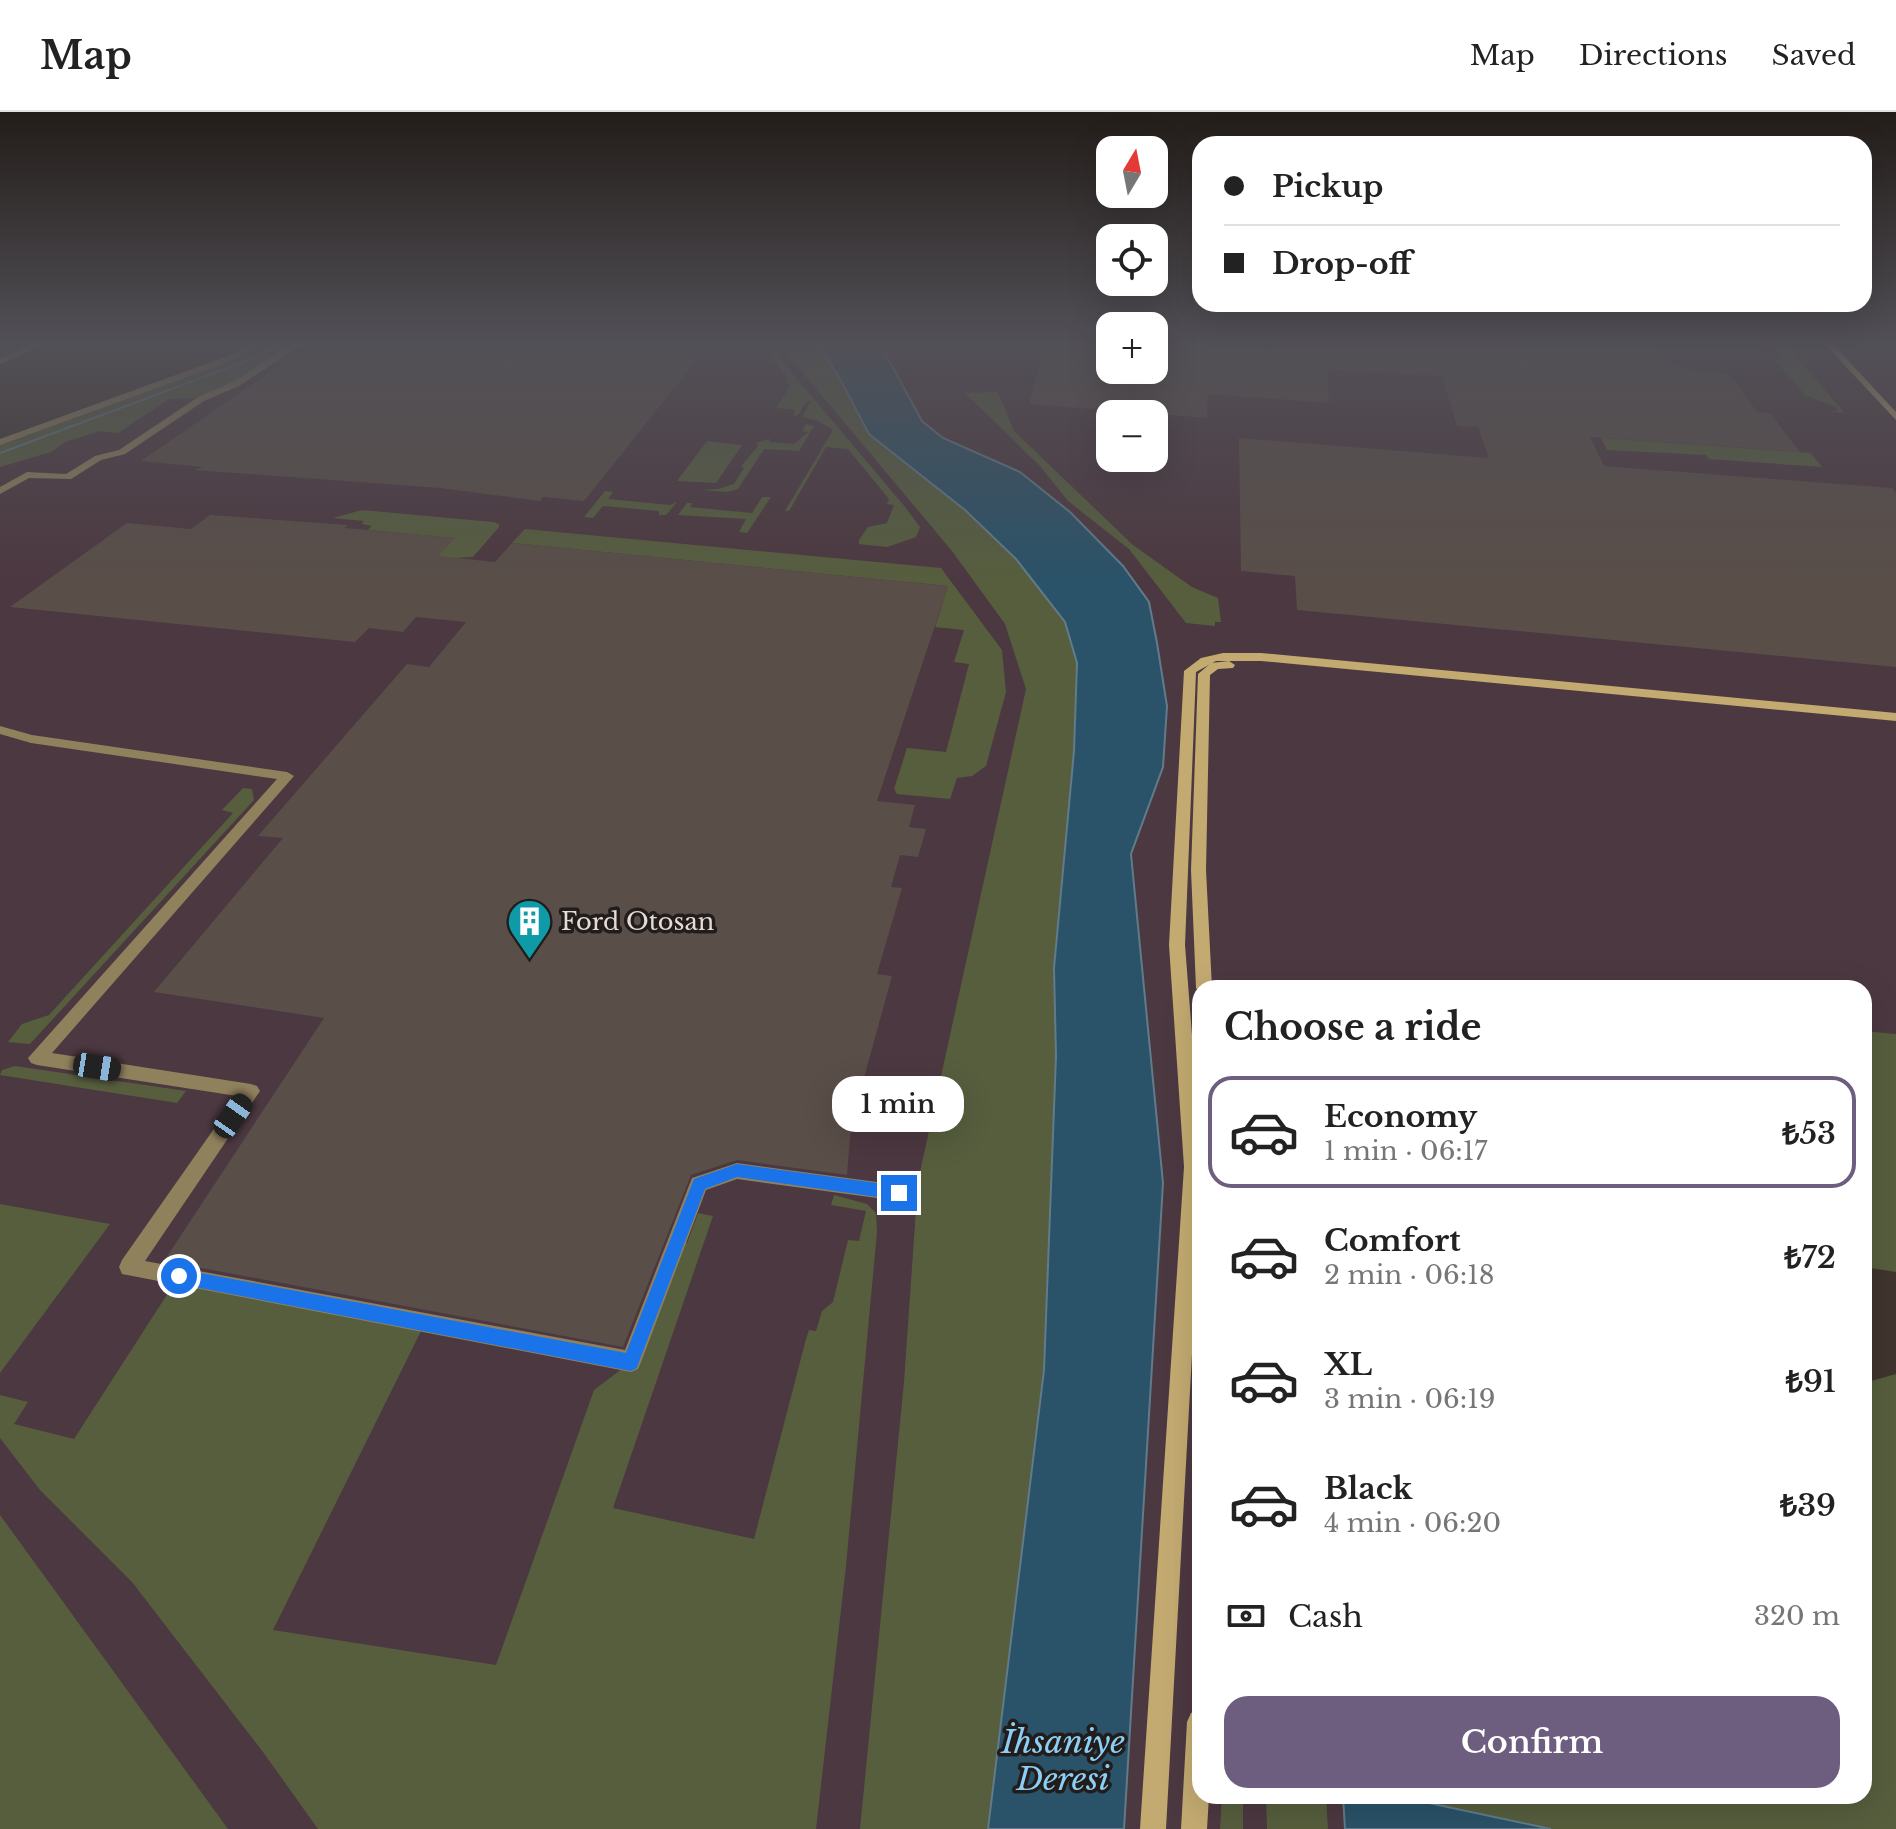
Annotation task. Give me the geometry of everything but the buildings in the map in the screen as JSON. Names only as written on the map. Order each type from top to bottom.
[{"type":"main road","points":[[1192,1153],[1177,945],[1190,671],[1201,660],[1226,655],[1896,717]]},
{"type":"main road","points":[[1203,980],[1197,800],[1204,674],[1215,666],[1236,665],[1896,725]]},
{"type":"main road","points":[[1153,1829],[1192,1184]]},
{"type":"main road","points":[[1194,1829],[1195,1804]]},
{"type":"street","points":[[0,442],[55,422]]},
{"type":"street","points":[[0,491],[27,475],[68,477],[98,458],[122,452],[167,422]]},
{"type":"street","points":[[0,730],[31,739],[287,776],[37,1058],[251,1091],[129,1267],[631,1362],[699,1184],[737,1171],[899,1193]]},
{"type":"shaded area","name":"Ford Otosan","points":[[62,422],[1096,422],[1096,472],[1168,472],[1168,422],[1896,422],[1896,1034],[1872,1032],[1872,980],[1192,980],[1192,1804],[1669,1804],[1673,1829],[0,1829],[0,446]]},
{"type":"green space","points":[[61,422],[134,422],[118,433],[100,431],[65,442],[51,452],[0,467],[0,444]]},
{"type":"green space","points":[[820,422],[834,422],[905,507],[920,527],[916,537],[887,547],[859,544],[868,527],[887,523],[894,505],[887,504],[889,499],[848,449],[826,447],[789,511],[785,511],[833,430]]},
{"type":"green space","points":[[844,422],[863,422],[869,434],[965,510],[1016,559],[1065,622],[1077,663],[1074,751],[1054,968],[1056,1056],[1044,1370],[988,1829],[860,1829],[904,1382],[918,1181],[1026,689],[1005,624],[952,551]]},
{"type":"green space","points":[[995,422],[1010,422],[1014,431],[1133,545],[1192,587],[1218,598],[1221,622],[1215,622],[1215,626],[1186,623],[1129,549],[1068,501],[1040,466]]},
{"type":"green space","points":[[806,424],[814,426],[799,451],[764,449],[738,489],[727,492],[701,490],[734,484],[744,468],[741,466],[758,446],[756,443],[770,439],[769,442],[794,444],[808,432],[802,431]]},
{"type":"green space","points":[[1601,438],[1811,453],[1822,467],[1709,459],[1706,455],[1607,450]]},
{"type":"green space","points":[[707,441],[742,445],[716,483],[677,481]]},
{"type":"green space","points":[[605,491],[613,492],[608,499],[670,505],[677,502],[666,515],[659,515],[659,511],[603,506],[593,518],[584,517]]},
{"type":"green space","points":[[762,497],[771,497],[747,533],[739,532],[746,519],[678,515],[687,503],[692,503],[690,507],[752,513]]},
{"type":"green space","points":[[362,510],[493,522],[499,527],[473,557],[435,559],[454,538],[368,530],[372,526],[362,524],[364,521],[333,518]]},
{"type":"green space","points":[[525,529],[941,568],[1002,650],[1006,692],[986,766],[972,776],[957,778],[950,799],[897,794],[894,789],[907,748],[946,752],[969,664],[954,662],[964,630],[935,627],[948,586],[512,543]]},
{"type":"green space","points":[[243,788],[252,789],[254,800],[30,1044],[8,1042],[22,1024],[49,1015],[233,813],[222,810]]},
{"type":"green space","points":[[1872,1032],[1896,1034],[1896,1272],[1872,1268]]},
{"type":"green space","points":[[15,1066],[186,1091],[177,1103],[0,1075],[2,1070]]},
{"type":"green space","points":[[834,1195],[867,1204],[876,1213],[877,1232],[846,1566],[816,1829],[318,1829],[132,1582],[40,1490],[0,1438],[0,1395],[28,1402],[14,1424],[74,1439],[179,1276],[425,1323],[273,1630],[496,1665],[594,1390],[631,1362],[677,1241],[687,1243],[698,1213],[713,1216],[613,1508],[754,1539],[809,1330],[816,1331],[822,1311],[833,1302],[848,1240],[859,1241],[866,1211],[831,1205]]},
{"type":"green space","points":[[0,1204],[110,1224],[0,1373]]},
{"type":"green space","points":[[1896,1374],[1896,1829],[1551,1829],[1434,1804],[1872,1804],[1872,1381]]},
{"type":"green space","points":[[0,1515],[228,1829],[0,1829]]},
{"type":"green space","points":[[1222,1804],[1243,1804],[1243,1829],[1220,1829]]},
{"type":"green space","points":[[1266,1804],[1326,1804],[1328,1829],[1267,1829]]},
{"type":"water","name":"İhsaniye Deresi","points":[[863,422],[923,422],[943,438],[1020,472],[1070,512],[1123,566],[1149,602],[1157,643],[1167,706],[1163,767],[1131,854],[1163,1183],[1124,1829],[988,1829],[1044,1370],[1056,1056],[1054,968],[1074,751],[1077,663],[1065,622],[1016,559],[965,510],[869,434]]},
{"type":"water","points":[[1343,1804],[1434,1804],[1551,1829],[1345,1829]]},
{"type":"waterway","points":[[0,453],[83,422]]},
{"type":"place","name":"Ford Otosan","points":[[530,961]]},
{"type":"route","points":[[179,1276],[631,1362],[699,1184],[737,1171],[899,1193]]}]
